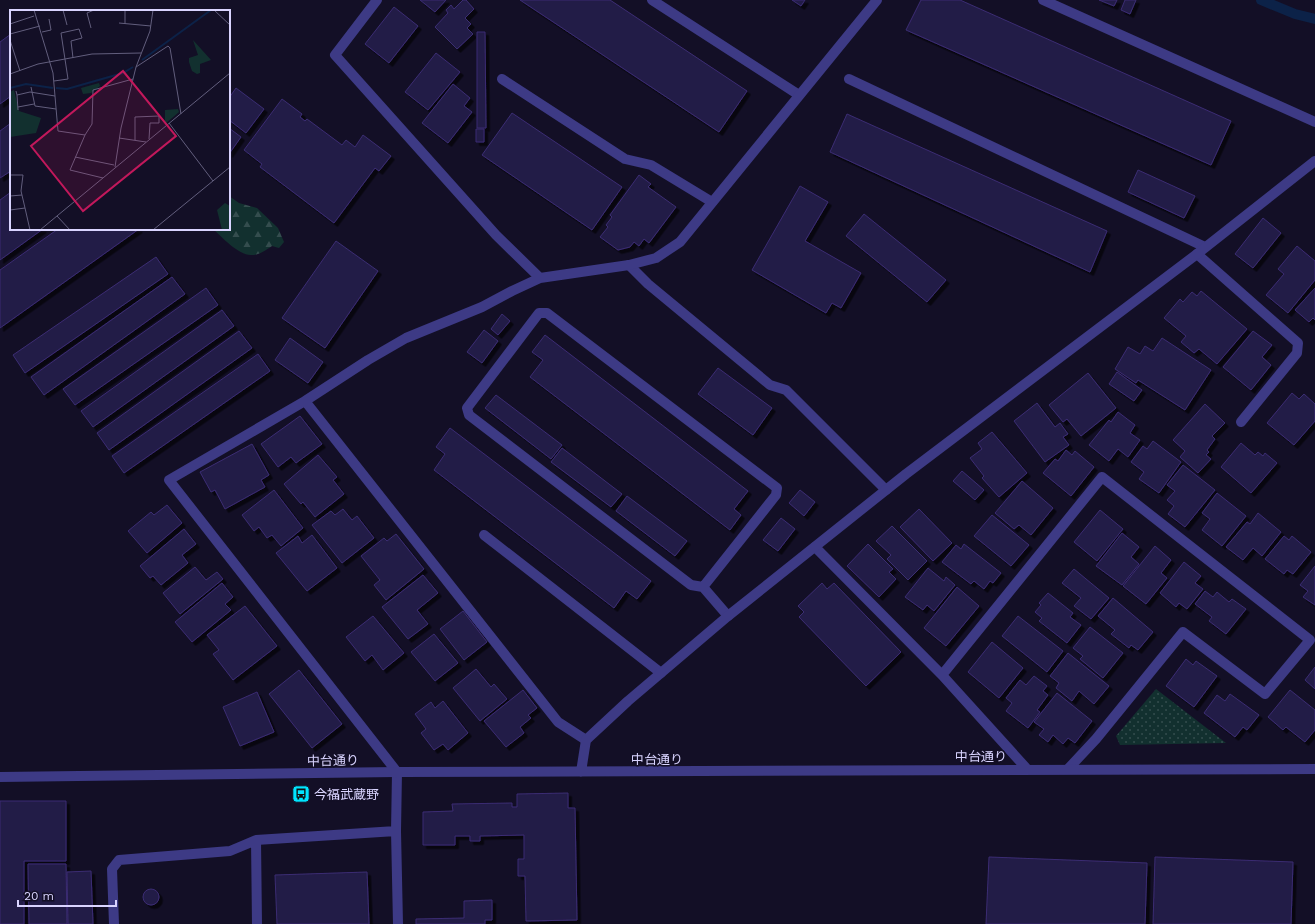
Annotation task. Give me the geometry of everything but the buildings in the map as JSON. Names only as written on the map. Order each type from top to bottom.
[{"type":"street","points":[[377,0],[335,54],[496,235],[540,278]]},
{"type":"street","points":[[652,0],[799,95]]},
{"type":"street","points":[[398,924],[396,831],[397,772],[169,480],[304,401],[368,360],[406,338],[482,307],[540,278],[630,265],[656,258],[680,242],[877,0]]},
{"type":"street","points":[[1043,0],[1315,122]]},
{"type":"street","points":[[502,79],[625,159],[651,164],[712,202]]},
{"type":"street","points":[[849,79],[1201,250],[1298,343],[1297,353],[1241,422]]},
{"type":"street","points":[[581,772],[586,740],[628,701],[728,616],[886,490],[1201,250],[1315,161]]},
{"type":"street","points":[[630,265],[648,284],[770,385],[786,390],[886,490]]},
{"type":"street","points":[[703,587],[776,495],[777,488],[547,313],[539,313],[467,408],[469,415],[691,585],[703,587],[728,616]]},
{"type":"street","points":[[304,401],[558,722],[586,740]]},
{"type":"street","points":[[942,675],[1102,477],[1310,640],[1265,694],[1184,632],[1096,739],[1068,769]]},
{"type":"street","points":[[484,535],[661,673]]},
{"type":"street","points":[[815,547],[942,675],[1027,769]]},
{"type":"street","name":"中台通り","points":[[0,777],[397,772],[1315,769]]},
{"type":"street","points":[[114,924],[112,869],[119,860],[230,851],[256,840],[396,831]]},
{"type":"street","points":[[256,840],[257,924]]},
{"type":"green space","points":[[230,197],[239,203],[257,208],[278,228],[284,242],[279,248],[272,246],[262,252],[252,255],[242,252],[231,245],[214,230],[230,230]]},
{"type":"green space","points":[[1156,689],[1226,743],[1120,745],[1116,736]]},
{"type":"waterway","points":[[1261,0],[1295,14],[1315,19]]},
{"type":"place","name":"今福武蔵野","points":[[301,794]]}]
